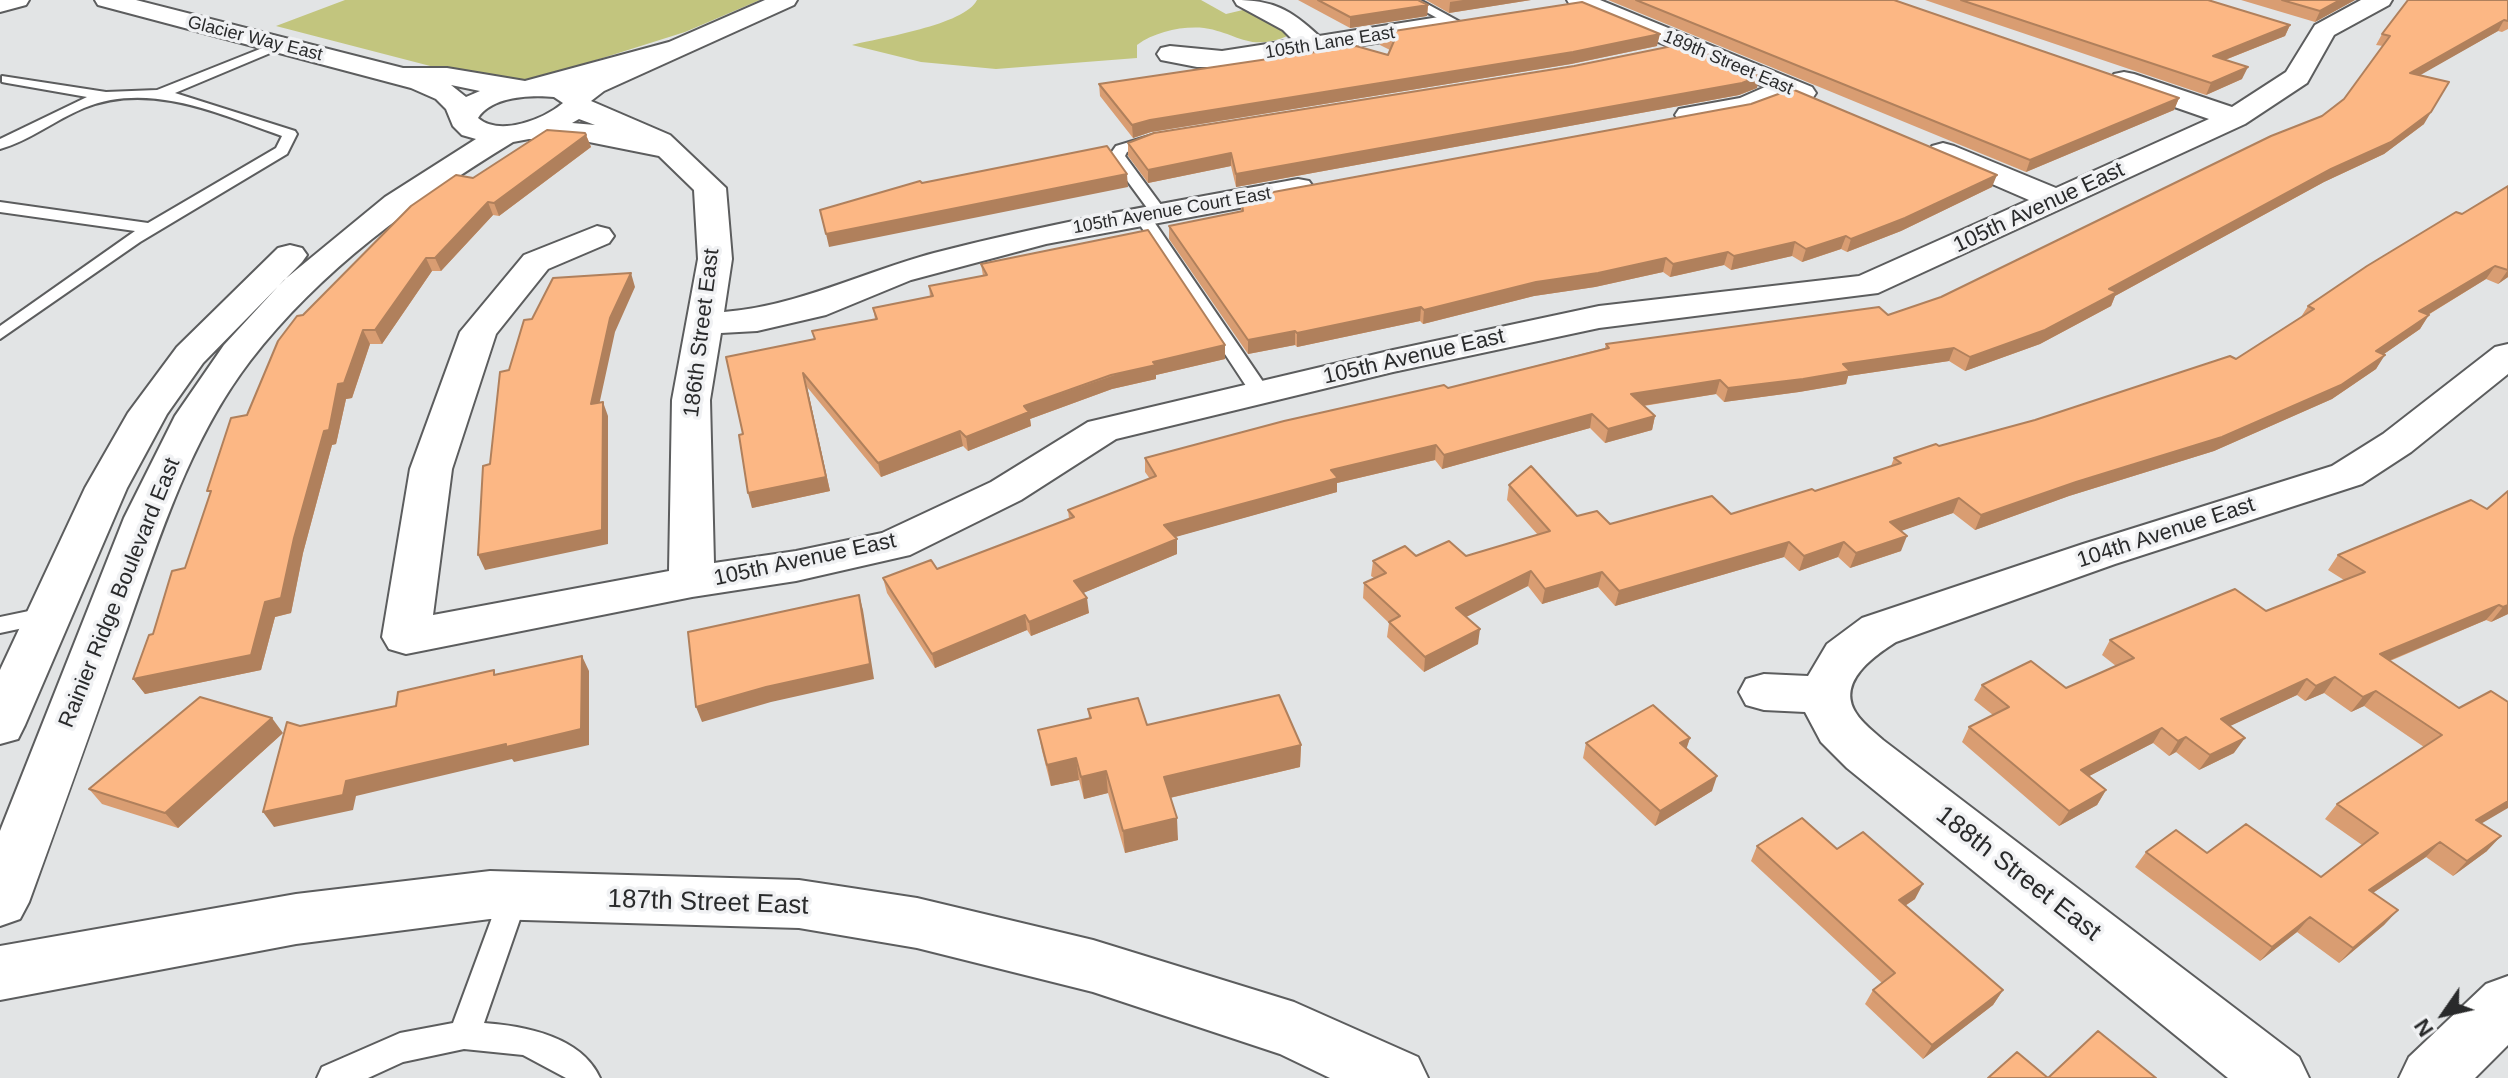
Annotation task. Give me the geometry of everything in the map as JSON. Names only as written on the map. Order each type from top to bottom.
[{"type":"street","points":[[0,5],[17,0]]},
{"type":"street","name":"Glacier Way East","points":[[107,0],[403,76],[457,101],[465,120]]},
{"type":"street","points":[[577,102],[594,85],[785,0]]},
{"type":"street","points":[[1246,0],[1292,25],[1313,45]]},
{"type":"street","name":"105th Avenue East","points":[[597,236],[536,262],[478,332],[431,469],[406,637],[692,582],[796,566],[894,545],[1006,491],[1102,430],[1260,392],[1599,317],[1866,286],[2235,118],[2297,77],[2306,31],[2324,30],[2380,0]]},
{"type":"street","name":"189th Street East","points":[[1573,3],[1676,49],[1830,105]]},
{"type":"street","name":"105th Lane East","points":[[1170,54],[1222,59],[1484,18]]},
{"type":"street","points":[[524,89],[678,48]]},
{"type":"street","points":[[2101,72],[2235,118]]},
{"type":"street","name":"Glacier Way East","points":[[403,76],[447,76],[524,89],[561,89],[577,102]]},
{"type":"street","points":[[1657,121],[1747,105],[1788,88]]},
{"type":"street","name":"Rainier Ridge Boulevard East","points":[[0,725],[106,488],[148,413],[190,355],[249,293],[310,237],[465,120],[483,99],[524,89]]},
{"type":"street","name":"Rainier Ridge Boulevard East","points":[[0,902],[136,540],[186,428],[236,354],[297,284],[358,230],[433,176],[517,132],[560,120],[577,102]]},
{"type":"street","name":"186th Street East","points":[[577,102],[600,118],[657,136],[710,188],[715,259],[691,400],[692,582]]},
{"type":"street","points":[[465,120],[475,130],[584,132],[669,149]]},
{"type":"street","points":[[1915,141],[2055,199]]},
{"type":"street","name":"105th Avenue Court East","points":[[702,324],[757,320],[813,307],[913,269],[1043,235],[1326,183]]},
{"type":"street","name":"104th Avenue East","points":[[1826,695],[1832,671],[1854,645],[1879,630],[2099,554],[2347,475],[2397,443],[2508,355]]},
{"type":"street","points":[[1764,692],[1826,695]]},
{"type":"street","name":"188th Street East","points":[[1826,695],[1826,707],[1839,730],[1865,754],[2277,1078]]},
{"type":"street","name":"187th Street East","points":[[0,973],[296,919],[490,895],[799,904],[917,923],[1093,966],[1294,1030],[1396,1078]]},
{"type":"street","points":[[2431,1078],[2508,1004]]},
{"type":"lane","points":[[1410,0],[1456,23]]},
{"type":"lane","points":[[7,79],[107,96],[162,93],[280,46]]},
{"type":"lane","points":[[0,334],[150,228],[282,151],[290,134],[162,93]]},
{"type":"lane","points":[[0,145],[107,96]]},
{"type":"lane","points":[[1166,136],[1121,149],[1117,156],[1260,392]]},
{"type":"lane","points":[[0,207],[150,228]]},
{"type":"lane","points":[[0,625],[48,615]]},
{"type":"lane","points":[[464,1035],[514,896]]},
{"type":"lane","points":[[333,1078],[400,1048],[464,1035],[527,1041],[577,1067],[584,1078]]},
{"type":"green space","points":[[345,0],[760,0],[685,32],[552,74],[511,82],[438,68],[276,26]]},
{"type":"green space","points":[[977,0],[1201,0],[1226,14],[1247,9],[1288,30],[1290,35],[1254,42],[1216,30],[1186,28],[1144,40],[1137,45],[1137,58],[996,69],[921,62],[852,45],[956,17]]},
{"type":"building","points":[[1318,0],[1418,0],[1428,5],[1350,17]]},
{"type":"building","points":[[1636,0],[1894,0],[2179,98],[2030,160]]},
{"type":"building","points":[[1961,0],[2208,0],[2290,25],[2213,56],[2248,67],[2211,83]]},
{"type":"building","points":[[2282,0],[2340,0],[2320,11]]},
{"type":"building","points":[[2408,0],[2508,0],[2508,21],[2504,20],[2410,73],[2449,82],[2431,112],[2391,142],[2331,169],[2109,289],[2117,292],[2045,330],[1970,357],[1954,348],[1843,364],[1850,371],[1803,379],[1728,388],[1720,380],[1631,394],[1655,416],[1608,429],[1592,414],[1444,455],[1436,445],[1331,470],[1338,478],[1164,525],[1177,539],[1074,581],[1087,598],[1029,622],[1025,615],[932,654],[883,578],[931,560],[937,569],[1074,517],[1068,510],[1156,476],[1145,458],[1284,421],[1444,385],[1448,388],[1609,348],[1606,344],[1879,307],[1888,315],[1941,297],[2271,136],[2322,116],[2344,99],[2390,36],[2382,34]]},
{"type":"building","points":[[1582,2],[1660,34],[1573,52],[1132,125],[1099,84],[1356,46],[1388,55],[1394,41],[1381,33]]},
{"type":"building","points":[[1682,44],[1760,76],[1742,83],[1236,174],[1231,153],[1148,170],[1128,143],[1154,133],[1574,66]]},
{"type":"building","points":[[1792,89],[1997,175],[1905,218],[1851,239],[1846,236],[1806,249],[1795,242],[1734,256],[1728,252],[1673,264],[1666,258],[1598,273],[1536,282],[1424,310],[1421,307],[1248,340],[1169,226],[1243,211],[1241,198],[1751,104]]},
{"type":"building","points":[[547,130],[586,135],[494,203],[488,202],[435,258],[426,258],[375,330],[363,330],[344,383],[338,384],[329,430],[324,431],[281,598],[265,602],[251,655],[133,679],[149,635],[153,634],[172,571],[185,568],[231,418],[247,415],[278,341],[297,316],[303,315],[411,206],[456,175],[473,178]]},
{"type":"building","points":[[1107,146],[1127,174],[826,234],[820,210],[920,181]]},
{"type":"building","points":[[2508,186],[2508,270],[2495,266],[2419,311],[2429,315],[2376,351],[2385,355],[2341,385],[2222,437],[1981,515],[1959,498],[1890,522],[1907,536],[1856,553],[1844,542],[1804,556],[1789,542],[1619,591],[1602,572],[1545,589],[1531,571],[1456,608],[1480,629],[1425,657],[1389,622],[1400,616],[1364,583],[1386,573],[1373,561],[1405,546],[1416,556],[1449,541],[1466,556],[1550,531],[1509,485],[1531,466],[1577,516],[1597,511],[1610,524],[1712,496],[1731,514],[1901,463],[1894,458],[1936,444],[1939,446],[2035,420],[2230,356],[2236,359],[2314,309],[2308,306],[2367,266],[2456,212],[2462,214]]},
{"type":"building","points":[[1148,230],[1225,345],[1111,375],[1024,406],[1029,412],[966,437],[960,431],[878,463],[803,373],[826,477],[748,493],[739,435],[743,434],[726,357],[815,339],[812,331],[877,319],[873,308],[933,296],[929,286],[987,275],[981,264]]},
{"type":"building","points":[[631,273],[610,318],[591,404],[603,402],[602,530],[478,555],[483,466],[490,464],[500,372],[509,370],[524,320],[532,319],[553,278]]},
{"type":"building","points":[[2508,491],[2508,605],[2499,605],[2380,654],[2459,708],[2491,691],[2508,702],[2508,801],[2476,820],[2501,836],[2467,861],[2440,842],[2369,890],[2398,910],[2353,948],[2310,917],[2272,947],[2146,852],[2176,830],[2207,853],[2246,824],[2321,877],[2378,833],[2337,804],[2442,735],[2376,691],[2363,697],[2335,677],[2316,686],[2307,679],[2221,719],[2245,738],[2210,755],[2186,737],[2178,741],[2162,728],[2081,770],[2106,790],[2069,811],[1969,727],[2009,707],[1982,685],[2031,661],[2066,688],[2134,658],[2110,640],[2235,589],[2266,611],[2365,572],[2338,555],[2471,500],[2487,509]]},
{"type":"building","points":[[859,595],[870,664],[766,687],[696,707],[688,632]]},
{"type":"building","points":[[582,656],[581,729],[346,781],[343,795],[263,812],[287,722],[300,726],[396,706],[398,692],[494,670],[494,675]]},
{"type":"building","points":[[1279,695],[1301,745],[1164,777],[1177,818],[1123,831],[1106,771],[1081,777],[1076,758],[1047,765],[1038,730],[1091,718],[1088,709],[1138,698],[1147,725]]},
{"type":"building","points":[[200,697],[272,718],[165,813],[89,789]]},
{"type":"building","points":[[1653,705],[1690,738],[1680,743],[1717,776],[1660,811],[1586,743]]},
{"type":"building","points":[[1802,818],[1837,849],[1863,832],[1923,884],[1899,900],[2003,990],[1932,1045],[1873,990],[1895,973],[1757,846]]},
{"type":"building","points":[[2098,1031],[2156,1078],[2048,1078]]},
{"type":"building","points":[[2017,1052],[2048,1078],[1988,1078]]}]
